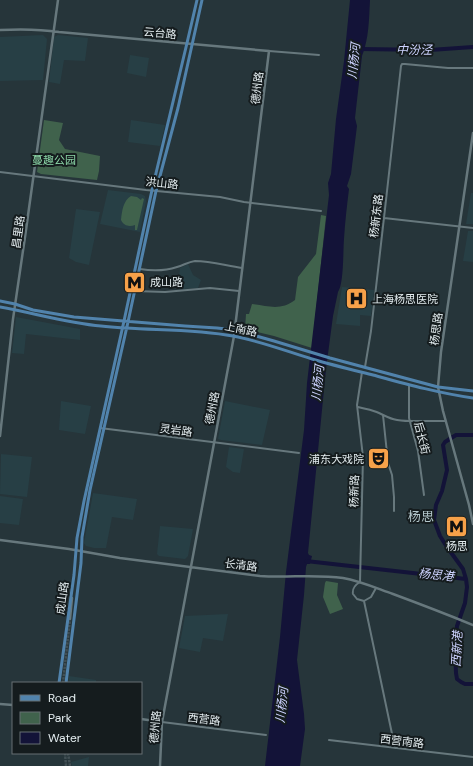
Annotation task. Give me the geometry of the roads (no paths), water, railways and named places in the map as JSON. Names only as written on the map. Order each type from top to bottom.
[{"type":"main road","name":"成山路","points":[[66,682],[81,563],[82,532],[88,496],[152,190],[197,0]]},
{"type":"main road","name":"成山路","points":[[59,682],[76,560],[76,550],[84,501],[127,328],[156,191],[178,108],[202,0]]},
{"type":"main road","name":"上南路","points":[[0,301],[32,310],[74,317],[235,330],[330,358],[438,386],[473,392]]},
{"type":"main road","name":"上南路","points":[[0,307],[78,323],[122,328],[198,331],[234,336],[269,345],[329,364],[439,393],[473,398]]},
{"type":"street","name":"昌里路","points":[[0,436],[13,319],[58,0]]},
{"type":"street","name":"云台路","points":[[0,30],[53,31],[319,55]]},
{"type":"street","name":"德州路","points":[[160,766],[162,722],[235,330],[269,51]]},
{"type":"street","name":"杨新东路","points":[[365,367],[371,331],[401,66],[402,64],[405,64],[448,68],[473,68]]},
{"type":"street","name":"杨思路","points":[[473,133],[442,344],[438,386],[445,421],[472,512],[473,524]]},
{"type":"street","name":"洪山路","points":[[0,172],[156,191],[220,197],[321,211]]},
{"type":"street","points":[[384,218],[473,228]]},
{"type":"street","points":[[140,269],[150,271],[166,270],[195,261],[242,268]]},
{"type":"street","points":[[135,291],[165,292],[210,288],[240,291]]},
{"type":"street","name":"杨新路","points":[[362,372],[357,407],[363,457],[361,560],[360,582],[353,588],[353,594],[357,600],[364,601],[395,748]]},
{"type":"street","name":"后长街","points":[[409,385],[410,421],[418,451],[424,495]]},
{"type":"street","points":[[0,398],[4,399]]},
{"type":"street","points":[[357,407],[379,413],[397,421],[445,421]]},
{"type":"street","points":[[383,416],[388,463],[392,475],[394,511]]},
{"type":"street","name":"灵岩路","points":[[102,428],[299,453]]},
{"type":"street","name":"长清路","points":[[0,540],[76,550],[120,558],[260,576],[332,577],[360,582],[473,625]]},
{"type":"street","points":[[364,601],[370,597],[376,588]]},
{"type":"street","points":[[72,590],[71,619],[77,598]]},
{"type":"street","points":[[0,704],[12,705]]},
{"type":"street","name":"西营路","points":[[142,719],[266,735]]},
{"type":"street","name":"西营南路","points":[[330,740],[473,757]]},
{"type":"water","name":"川杨河","points":[[350,0],[370,0],[369,21],[362,56],[355,118],[357,126],[351,174],[347,186],[349,189],[344,233],[342,275],[333,316],[326,369],[308,553],[312,556],[310,564],[307,564],[306,567],[297,660],[305,729],[300,766],[265,766],[286,572],[304,430],[307,383],[329,195],[328,183],[331,174]]},
{"type":"waterway","name":"中汾泾","points":[[360,49],[430,50],[473,47]]},
{"type":"waterway","name":"杨思港","points":[[473,435],[456,435],[443,445],[447,470],[442,491],[436,505],[434,520],[440,536],[463,569],[466,579],[467,587],[465,603],[457,626],[456,635],[456,673],[457,679],[461,682],[465,684],[473,684]]},
{"type":"waterway","name":"杨思港","points":[[306,561],[466,579]]},
{"type":"tunnel","points":[[63,682],[70,619]]},
{"type":"tunnel","points":[[65,754],[66,766]]},
{"type":"tunnel","points":[[68,754],[70,766]]},
{"type":"place","name":"成山路","points":[[135,282]]},
{"type":"place","name":"上海杨思医院","points":[[356,299]]},
{"type":"place","name":"浦东大戏院","points":[[379,459]]},
{"type":"place","name":"杨思","points":[[457,526]]},
{"type":"district","name":"杨思","points":[[421,516]]},
{"type":"park label","name":"蔓趣公园","points":[[54,160]]},
{"type":"water label","name":"西新港","points":[[457,649]]}]
